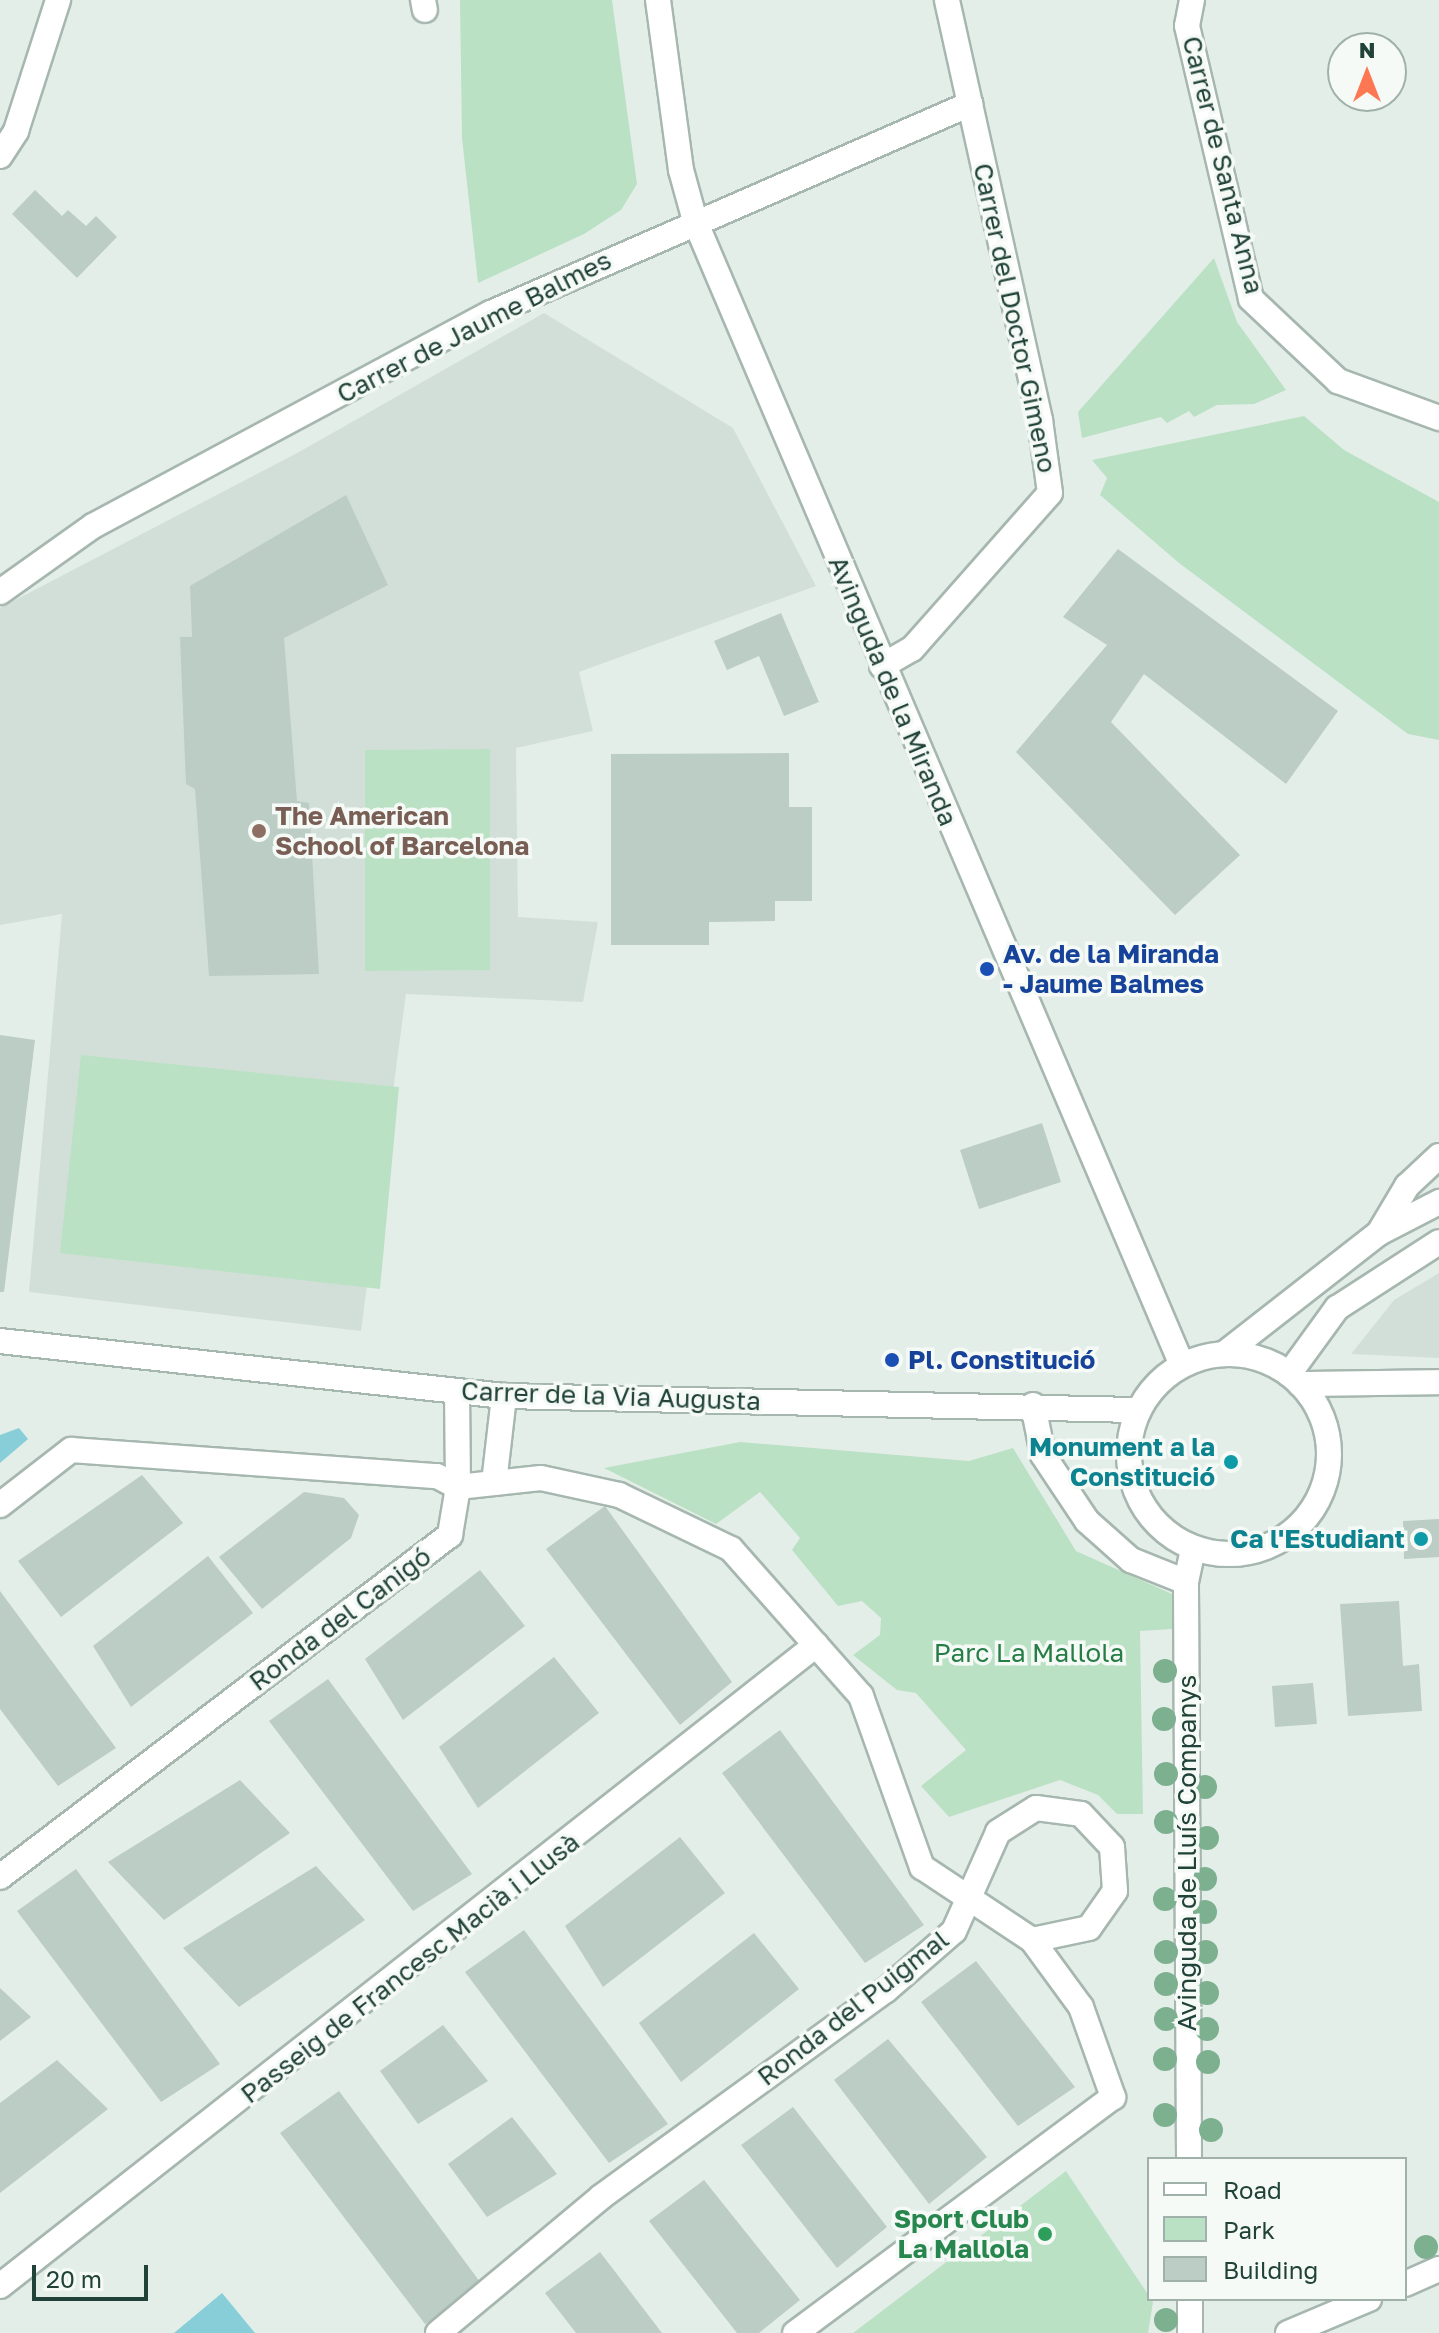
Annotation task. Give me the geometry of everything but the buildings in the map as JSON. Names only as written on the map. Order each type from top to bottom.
[{"type":"street","points":[[0,156],[16,131],[58,0]]},
{"type":"street","name":"Avinguda de la Miranda","points":[[658,0],[681,170],[695,221],[1182,1365]]},
{"type":"street","name":"Carrer del Doctor Gimeno","points":[[882,666],[912,649],[1050,493],[1040,420],[947,0]]},
{"type":"street","name":"Carrer de Santa Anna","points":[[1192,0],[1187,26],[1251,299],[1338,381],[1439,418]]},
{"type":"street","name":"Carrer de Jaume Balmes","points":[[0,592],[93,526],[491,313],[695,221],[970,104]]},
{"type":"street","points":[[1379,1233],[1407,1186],[1439,1156]]},
{"type":"street","points":[[1224,1354],[1379,1233],[1439,1202]]},
{"type":"street","points":[[1295,1379],[1337,1308],[1439,1242]]},
{"type":"street","name":"Carrer de la Via Augusta","points":[[0,1341],[504,1396],[1033,1405],[1138,1410]]},
{"type":"street","points":[[1224,1354],[1258,1359],[1295,1379],[1319,1410],[1329,1457],[1324,1488],[1308,1515],[1285,1537],[1256,1551],[1224,1554],[1193,1548],[1164,1531],[1135,1491],[1128,1458],[1138,1410],[1156,1384],[1182,1365],[1224,1354]]},
{"type":"street","points":[[1295,1379],[1439,1382]]},
{"type":"street","name":"Ronda del Canigó","points":[[0,1877],[450,1535],[458,1487],[457,1391]]},
{"type":"street","points":[[494,1483],[504,1396]]},
{"type":"street","points":[[1033,1405],[1043,1455],[1087,1521],[1131,1560],[1186,1582]]},
{"type":"street","points":[[0,1505],[71,1450],[437,1476],[458,1487],[541,1478],[619,1495],[731,1549],[861,1696],[922,1867],[1032,1940],[1081,2007],[1113,2097],[795,2333]]},
{"type":"street","name":"Avinguda de Lluís Companys","points":[[1189,2157],[1186,1582],[1193,1548]]},
{"type":"street","name":"Passeig de Francesc Macià i Llusà","points":[[0,2286],[816,1645]]},
{"type":"street","points":[[970,1896],[998,1832],[1036,1808],[1081,1814],[1112,1847],[1115,1891],[1089,1928],[1032,1940]]},
{"type":"street","name":"Ronda del Puigmal","points":[[438,2333],[601,2197],[885,1991],[954,1931],[970,1896]]},
{"type":"street","points":[[1407,2283],[1439,2269]]},
{"type":"street","points":[[1190,2301],[1190,2333]]},
{"type":"street","points":[[1288,2333],[1364,2301]]},
{"type":"shaded area","name":"The American School of Barcelona","points":[[544,313],[733,428],[816,586],[579,672],[593,731],[516,748],[518,917],[598,922],[583,1002],[406,994],[361,1331],[29,1292],[62,914],[0,925],[0,608],[299,452]]},
{"type":"shaded area","points":[[1439,1273],[1439,1358],[1351,1354],[1394,1300]]},
{"type":"green space","points":[[460,0],[612,0],[637,184],[621,210],[584,234],[478,283],[462,138]]},
{"type":"green space","points":[[1214,258],[1237,322],[1286,390],[1254,404],[1217,405],[1194,417],[1189,411],[1167,423],[1161,417],[1082,438],[1078,412]]},
{"type":"green space","points":[[1304,416],[1344,450],[1439,502],[1439,740],[1408,734],[1179,563],[1100,495],[1107,478],[1092,460]]},
{"type":"green space","points":[[490,749],[490,970],[365,971],[365,750]]},
{"type":"green space","points":[[81,1055],[399,1087],[380,1289],[60,1253]]},
{"type":"green space","name":"Parc La Mallola","points":[[740,1442],[969,1461],[1013,1448],[1076,1551],[1172,1594],[1172,1629],[1140,1631],[1143,1814],[1117,1814],[1098,1795],[1060,1780],[949,1817],[921,1786],[966,1750],[916,1693],[897,1690],[853,1655],[880,1635],[881,1618],[862,1601],[838,1606],[792,1550],[800,1538],[760,1492],[716,1524],[604,1468]]},
{"type":"green space","name":"Sport Club La Mallola","points":[[1066,2171],[1147,2293],[1147,2301],[1153,2302],[1148,2333],[853,2333]]},
{"type":"water","points":[[19,1428],[28,1439],[0,1463],[0,1435]]},
{"type":"water","points":[[222,2293],[255,2333],[174,2333]]},
{"type":"place","name":"The American School of Barcelona","points":[[259,831]]},
{"type":"place","name":"Av. de la Miranda - Jaume Balmes","points":[[987,969]]},
{"type":"place","name":"Pl. Constitució","points":[[892,1360]]},
{"type":"place","name":"Monument a la Constitució","points":[[1231,1462]]},
{"type":"place","name":"Ca l'Estudiant","points":[[1421,1539]]},
{"type":"place","name":"Sport Club La Mallola","points":[[1045,2234]]}]
